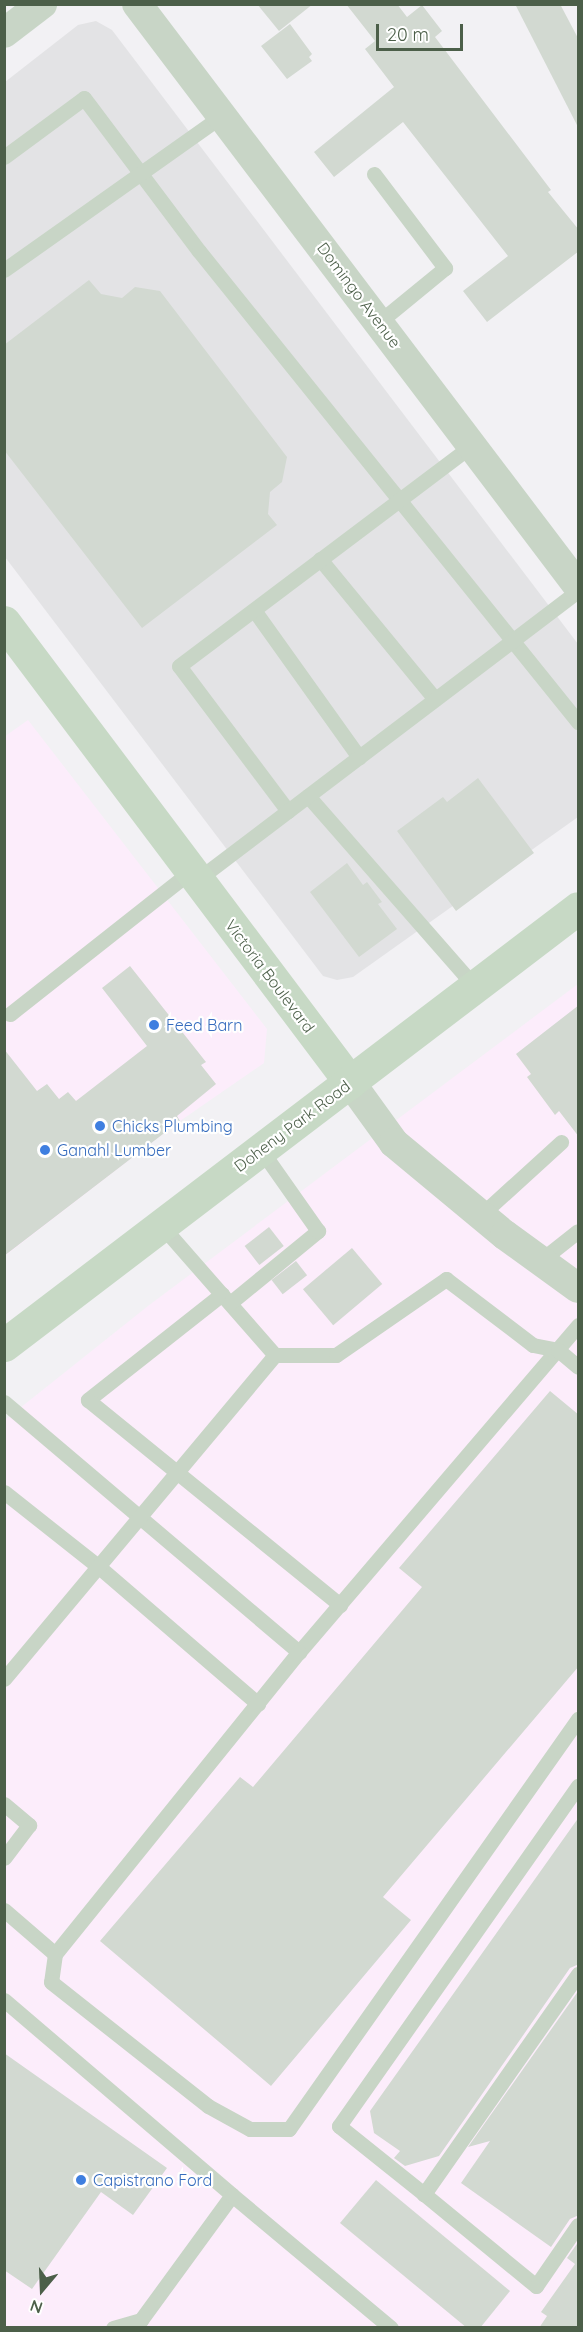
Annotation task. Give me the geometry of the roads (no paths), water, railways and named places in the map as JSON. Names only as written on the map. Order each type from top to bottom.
[{"type":"main road","name":"Victoria Boulevard","points":[[4,622],[350,1082]]},
{"type":"main road","name":"Doheny Park Road","points":[[4,1344],[579,908]]},
{"type":"street","points":[[4,33],[42,4]]},
{"type":"street","name":"Domingo Avenue","points":[[137,4],[579,588]]},
{"type":"street","name":"Victoria Boulevard","points":[[350,1082],[394,1143],[506,1235],[579,1288]]},
{"type":"lane","points":[[4,157],[84,98],[141,174],[398,500],[579,722]]},
{"type":"lane","points":[[4,270],[223,115]]},
{"type":"lane","points":[[374,174],[445,268],[379,322]]},
{"type":"lane","points":[[288,811],[179,666],[472,444]]},
{"type":"lane","points":[[320,559],[435,699]]},
{"type":"lane","points":[[10,1014],[194,875],[288,811],[579,588]]},
{"type":"lane","points":[[254,610],[359,757]]},
{"type":"lane","points":[[308,796],[475,987]]},
{"type":"lane","points":[[482,1214],[561,1142]]},
{"type":"lane","points":[[261,1150],[318,1231],[88,1400],[339,1605]]},
{"type":"lane","points":[[161,1226],[275,1355],[336,1355],[446,1279],[533,1345],[558,1350],[579,1367]]},
{"type":"lane","points":[[540,1261],[579,1231]]},
{"type":"lane","points":[[579,1324],[298,1652],[55,1954],[51,1982],[208,2106],[250,2129],[289,2129],[579,1719]]},
{"type":"lane","points":[[4,1680],[275,1355]]},
{"type":"lane","points":[[4,1402],[298,1652]]},
{"type":"lane","points":[[4,1492],[99,1567],[258,1704]]},
{"type":"lane","points":[[579,1786],[339,2126],[536,2286],[579,2225]]},
{"type":"lane","points":[[4,1804],[29,1825],[4,1858]]},
{"type":"lane","points":[[4,1911],[55,1954]]},
{"type":"lane","points":[[424,2194],[579,1974]]},
{"type":"lane","points":[[4,2000],[391,2328]]},
{"type":"lane","points":[[113,2328],[141,2320],[232,2194]]},
{"type":"place","name":"Feed Barn","points":[[154,1025]]},
{"type":"place","name":"Chicks Plumbing","points":[[100,1126]]},
{"type":"place","name":"Ganahl Lumber","points":[[45,1150]]},
{"type":"place","name":"Capistrano Ford","points":[[81,2180]]}]
